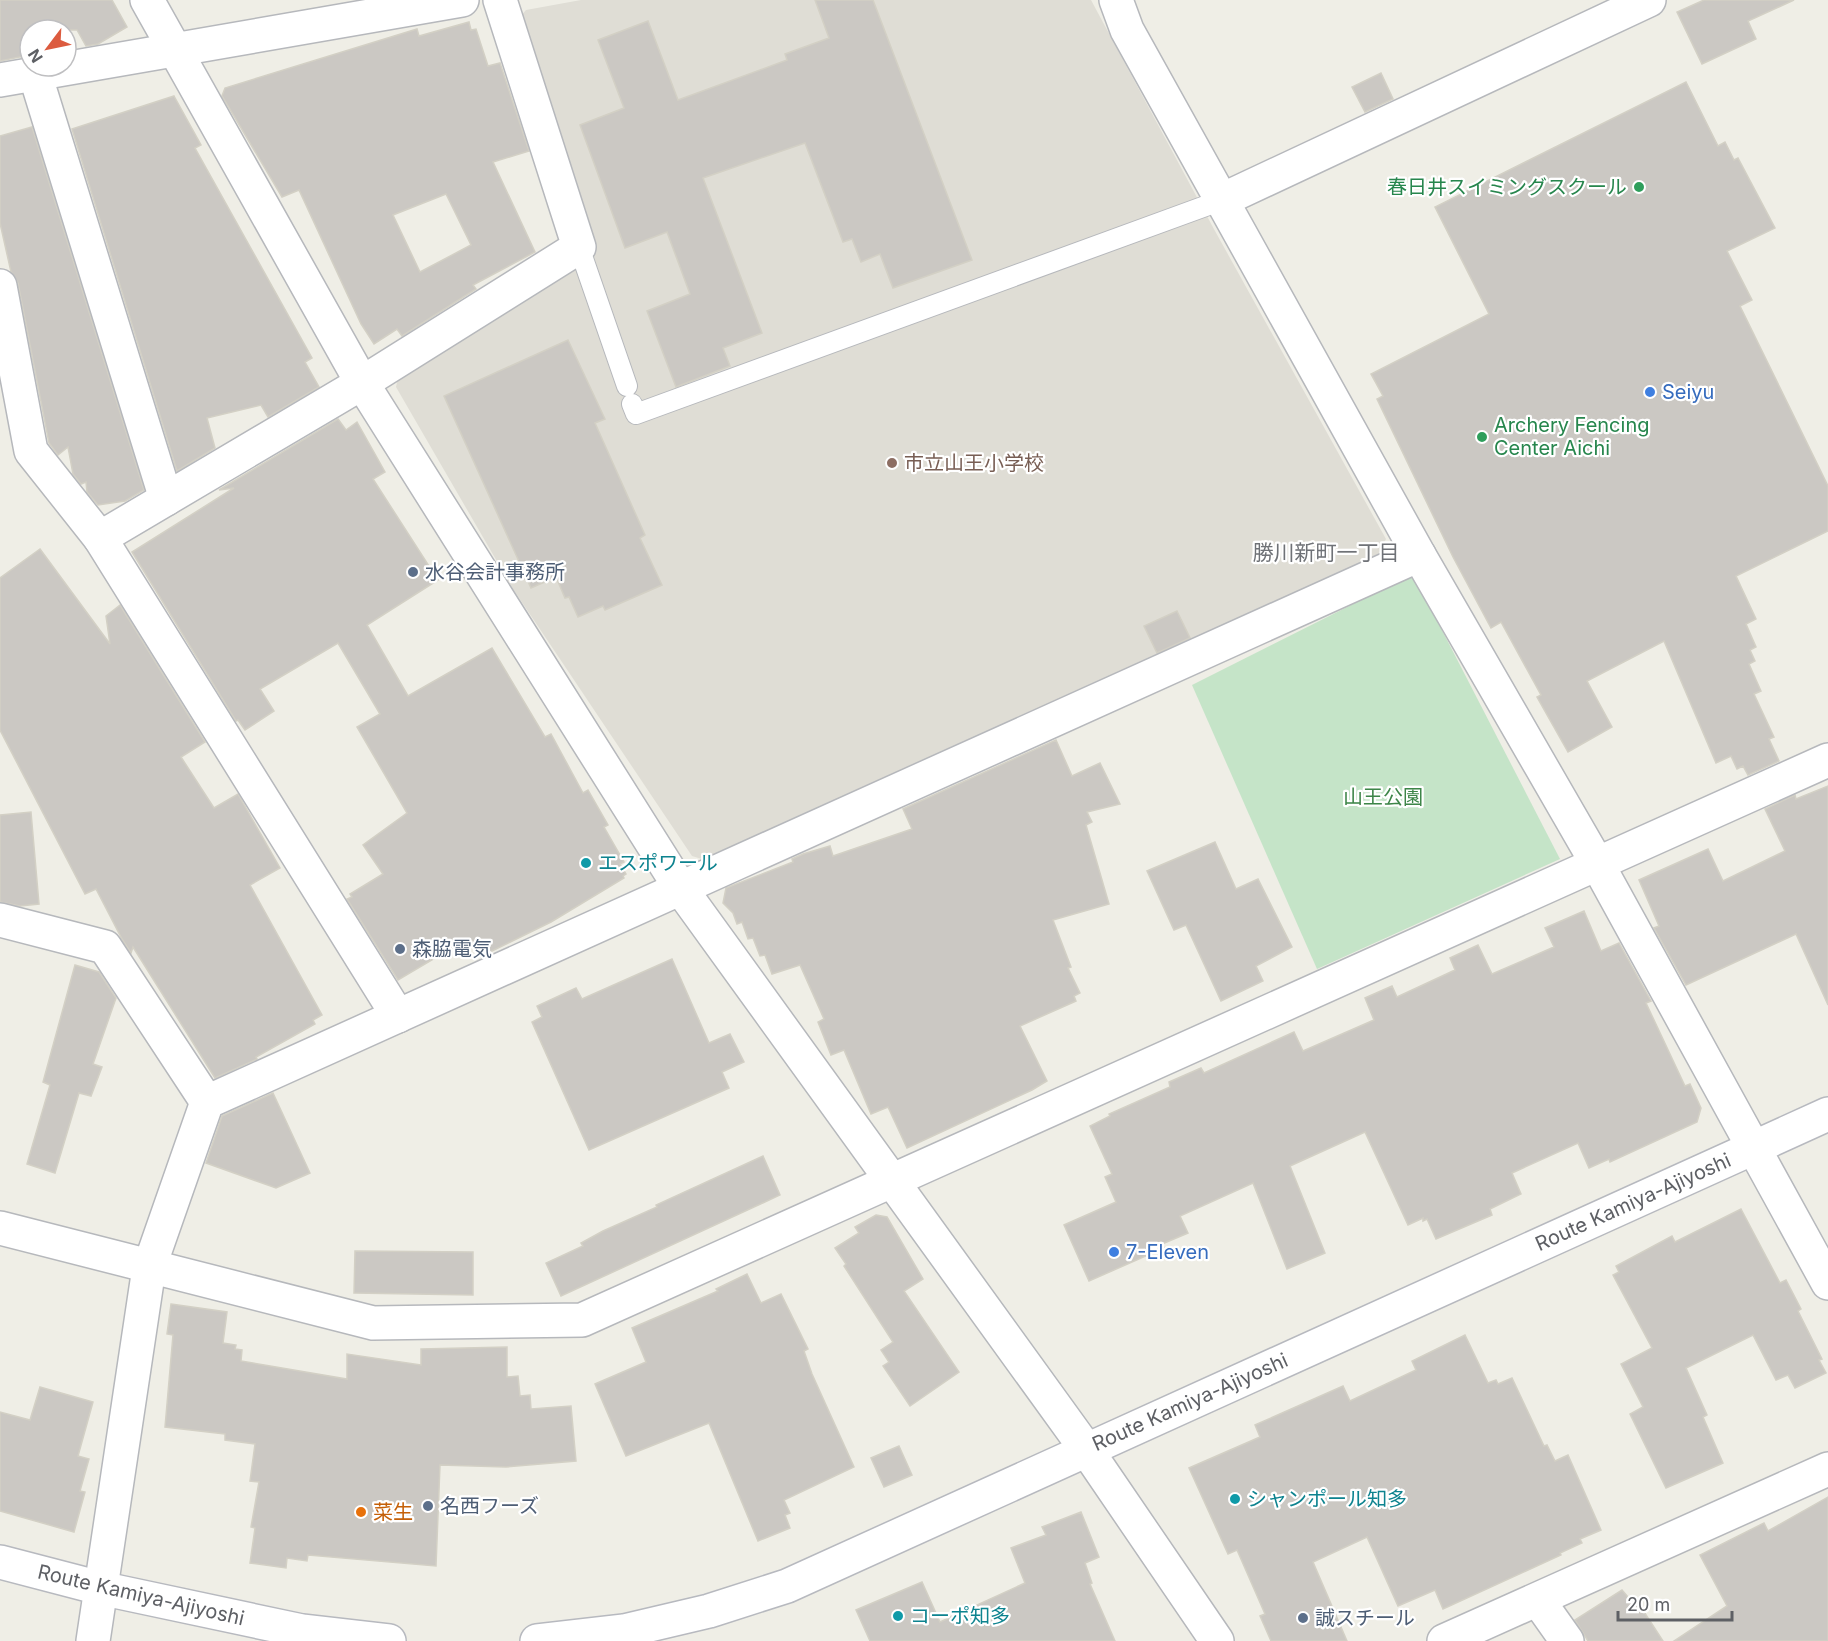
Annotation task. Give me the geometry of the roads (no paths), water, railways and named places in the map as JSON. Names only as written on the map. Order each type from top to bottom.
[{"type":"street","points":[[147,0],[362,383],[681,889],[1086,1449],[1217,1641]]},
{"type":"street","points":[[78,67],[462,0]]},
{"type":"street","points":[[100,538],[362,383],[579,247],[500,0]]},
{"type":"street","points":[[1116,0],[1127,30],[1419,555],[1598,865],[1828,1283]]},
{"type":"street","points":[[1222,200],[1649,0]]},
{"type":"street","points":[[0,80],[18,77]]},
{"type":"street","points":[[36,78],[166,499]]},
{"type":"street","points":[[0,286],[31,451],[100,538],[398,1016]]},
{"type":"street","points":[[93,1641],[149,1268],[207,1102],[1419,555]]},
{"type":"street","points":[[0,1228],[149,1268],[373,1323],[582,1320],[1828,760]]},
{"type":"street","points":[[0,920],[105,948],[207,1102]]},
{"type":"street","name":"Route Kamiya-Ajiyoshi","points":[[537,1641],[624,1631],[709,1611],[787,1586],[1828,1114]]},
{"type":"street","points":[[1444,1641],[1828,1469]]},
{"type":"street","name":"Route Kamiya-Ajiyoshi","points":[[0,1562],[100,1588],[302,1632],[388,1641]]},
{"type":"street","points":[[1538,1600],[1567,1641]]},
{"type":"lane","points":[[579,247],[636,414],[1222,200]]},
{"type":"place","name":"春日井スイミングスクール","points":[[1639,187]]},
{"type":"place","name":"Seiyu","points":[[1650,392]]},
{"type":"place","name":"Archery Fencing Center Aichi","points":[[1482,437]]},
{"type":"place","name":"市立山王小学校","points":[[892,463]]},
{"type":"place","name":"水谷会計事務所","points":[[413,572]]},
{"type":"place","name":"エスポワール","points":[[586,863]]},
{"type":"place","name":"森脇電気","points":[[400,949]]},
{"type":"place","name":"7-Eleven","points":[[1114,1252]]},
{"type":"place","name":"シャンポール知多","points":[[1235,1499]]},
{"type":"place","name":"名西フーズ","points":[[428,1506]]},
{"type":"place","name":"菜生","points":[[361,1512]]},
{"type":"place","name":"コーポ知多","points":[[898,1616]]},
{"type":"place","name":"誠スチール","points":[[1303,1618]]},
{"type":"district","name":"勝川新町一丁目","points":[[1326,553]]},
{"type":"park label","name":"山王公園","points":[[1383,797]]}]
